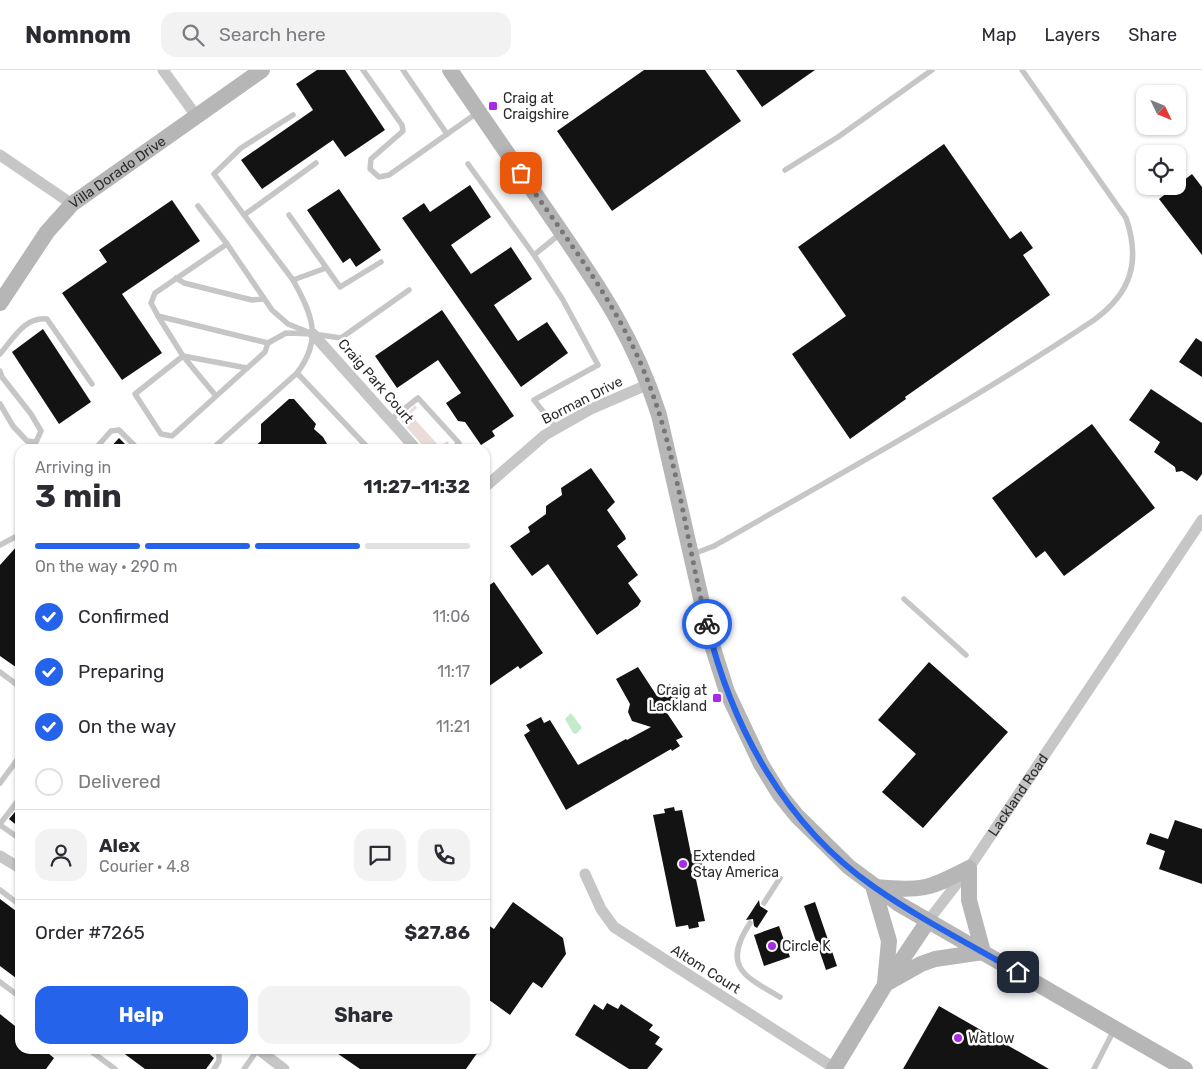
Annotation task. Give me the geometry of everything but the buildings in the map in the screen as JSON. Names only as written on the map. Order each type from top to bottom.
[{"type":"main road","name":"Villa Dorado Drive","points":[[0,304],[47,232],[72,204],[262,70]]},
{"type":"main road","points":[[450,70],[608,300],[631,343],[660,415],[711,642],[727,692],[762,764],[780,795],[804,824],[835,855],[873,886],[928,921],[1185,1069]]},
{"type":"main road","points":[[873,886],[913,890],[929,888],[969,868],[969,900],[982,952]]},
{"type":"main road","points":[[873,886],[889,941],[885,985]]},
{"type":"main road","name":"Lackland Road","points":[[834,1068],[885,985],[928,921]]},
{"type":"main road","points":[[885,985],[920,964],[934,959],[982,952]]},
{"type":"street","points":[[162,70],[197,117]]},
{"type":"street","points":[[0,155],[72,204]]},
{"type":"street","name":"Craig Park Court","points":[[313,334],[411,444]]},
{"type":"street","name":"Borman Drive","points":[[490,482],[526,450],[556,428],[591,409],[649,384]]},
{"type":"street","name":"Lackland Road","points":[[928,921],[969,868],[1202,520]]},
{"type":"street","points":[[0,856],[15,865]]},
{"type":"street","name":"Altom Court","points":[[585,874],[601,910],[614,927],[834,1068]]},
{"type":"street","points":[[262,1054],[271,1065],[284,1069]]},
{"type":"lane","points":[[363,70],[402,125],[403,130],[371,159],[370,168],[379,178],[389,175],[479,112]]},
{"type":"lane","points":[[403,70],[447,134]]},
{"type":"lane","points":[[785,170],[838,137],[932,70]]},
{"type":"lane","points":[[691,555],[714,546],[947,413],[1094,320],[1108,310],[1122,294],[1128,280],[1133,246],[1126,218],[1022,70]]},
{"type":"lane","points":[[218,444],[297,373],[306,361],[313,334],[308,307],[292,280],[214,174],[241,148],[293,115]]},
{"type":"lane","points":[[244,216],[316,163]]},
{"type":"lane","points":[[468,164],[534,255],[563,300],[598,365],[534,400],[556,428]]},
{"type":"lane","points":[[198,206],[227,244],[272,310],[288,324],[313,334]]},
{"type":"lane","points":[[289,215],[340,287],[380,262]]},
{"type":"lane","points":[[534,255],[562,233]]},
{"type":"lane","points":[[216,396],[183,356],[151,303],[154,293],[227,244]]},
{"type":"lane","points":[[292,280],[326,268]]},
{"type":"lane","points":[[176,278],[184,283],[252,300],[264,299]]},
{"type":"lane","points":[[248,368],[183,356],[136,394],[161,434],[172,436],[248,368],[265,352],[268,343],[286,333],[341,338],[409,290]]},
{"type":"lane","points":[[158,316],[268,343]]},
{"type":"lane","points":[[0,354],[26,324],[37,318],[47,320],[92,384]]},
{"type":"lane","points":[[0,371],[2,377],[31,414],[41,431],[36,442],[27,441],[13,426],[0,404]]},
{"type":"lane","points":[[297,373],[364,444]]},
{"type":"lane","points":[[389,421],[418,398],[457,444]]},
{"type":"lane","points":[[99,444],[111,431],[119,430],[133,444]]},
{"type":"lane","points":[[0,545],[15,537]]},
{"type":"lane","points":[[904,599],[966,655]]},
{"type":"lane","points":[[0,672],[15,683]]},
{"type":"lane","points":[[0,783],[15,763]]},
{"type":"lane","points":[[15,804],[0,824],[15,835]]},
{"type":"lane","points":[[764,903],[780,878]]},
{"type":"lane","points":[[0,890],[15,901]]},
{"type":"lane","points":[[750,923],[737,948],[737,965],[744,976],[780,997]]},
{"type":"lane","points":[[0,982],[15,993]]},
{"type":"lane","points":[[1094,1069],[1115,1029]]},
{"type":"lane","points":[[95,1054],[115,1069]]},
{"type":"lane","points":[[214,1069],[220,1061],[219,1054]]},
{"type":"lane","points":[[244,1069],[254,1054]]},
{"type":"shaded area","points":[[415,405],[417,408],[410,414],[437,444],[422,444],[401,421]]},
{"type":"shaded area","points":[[571,713],[582,728],[576,734],[573,733],[565,719]]},
{"type":"way so far","points":[[521,173],[608,300],[631,343],[649,384],[660,415],[707,624]]},
{"type":"place","name":"Craig at Craigshire","points":[[493,106]]},
{"type":"place","name":"Craig at Lackland","points":[[717,698]]},
{"type":"place","name":"Extended Stay America","points":[[683,864]]},
{"type":"place","name":"Circle K","points":[[772,946]]},
{"type":"place","name":"Watlow","points":[[958,1038]]},
{"type":"route","points":[[707,624],[722,678],[748,740],[780,795],[816,838],[848,867],[899,904],[1018,972]]}]
